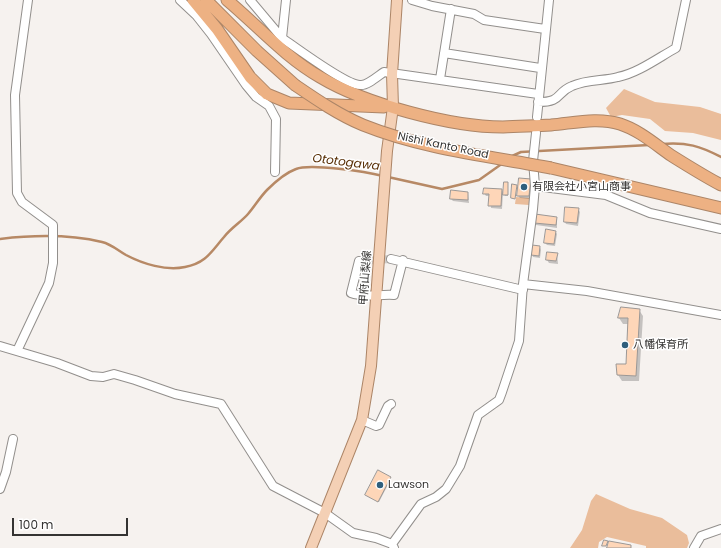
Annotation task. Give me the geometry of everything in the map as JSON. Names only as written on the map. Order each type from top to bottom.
[{"type":"highway","points":[[193,0],[217,29],[258,86],[266,94],[277,100],[304,104],[393,107]]},
{"type":"highway","name":"Nishi Kanto Road","points":[[206,0],[257,51],[295,85],[339,113],[384,133],[431,145],[551,168],[721,208]]},
{"type":"highway","points":[[227,0],[292,56],[320,77],[359,96],[393,107],[476,125],[501,127],[600,120],[611,121],[632,129],[677,159],[721,185]]},
{"type":"main road","name":"甲府山梨線","points":[[311,548],[362,420],[371,366],[384,196],[393,107],[392,74],[397,0]]},
{"type":"street","points":[[17,351],[50,283],[53,230],[51,222],[22,202],[17,193],[15,95],[28,0]]},
{"type":"street","points":[[180,0],[196,15],[211,34],[246,85],[273,112],[276,119],[275,172]]},
{"type":"street","points":[[250,0],[282,38],[335,74],[358,85],[362,86],[384,72],[538,94]]},
{"type":"street","points":[[282,38],[286,0]]},
{"type":"street","points":[[412,0],[474,14],[484,20],[545,29]]},
{"type":"street","points":[[536,117],[548,0]]},
{"type":"street","points":[[538,102],[552,102],[572,86],[601,78],[616,78],[627,75],[676,48],[686,0]]},
{"type":"street","points":[[440,79],[451,9]]},
{"type":"street","points":[[444,53],[540,68]]},
{"type":"street","points":[[0,346],[57,363],[91,376],[103,377],[114,374],[175,394],[221,404],[273,486],[325,513],[353,533],[376,538],[393,546],[421,504],[436,497],[446,489],[460,466],[478,415],[499,400],[519,342],[523,287],[534,186],[533,161],[536,133]]},
{"type":"street","points":[[534,186],[606,195],[650,213],[721,229]]},
{"type":"street","points":[[391,259],[403,260],[523,287],[587,291],[721,315]]},
{"type":"street","points":[[358,261],[351,293],[359,296],[377,294],[394,295],[403,260]]},
{"type":"street","points":[[362,420],[376,426],[379,425],[388,406],[391,404]]},
{"type":"street","points":[[0,489],[6,472],[13,440]]},
{"type":"street","points":[[694,548],[701,536],[721,529]]},
{"type":"shaded area","points":[[624,89],[655,102],[700,107],[721,114],[721,140],[693,133],[665,131],[650,119],[622,115],[611,117],[606,108]]},
{"type":"shaded area","points":[[516,197],[530,198],[529,205],[515,204]]},
{"type":"shaded area","points":[[596,494],[630,509],[662,518],[687,535],[689,543],[687,548],[646,548],[646,546],[607,537],[599,542],[598,548],[570,548],[582,530],[591,501]]},
{"type":"building","name":"有限会社小宮山商事","points":[[519,178],[531,179],[529,196],[517,196]]},
{"type":"building","points":[[504,182],[508,182],[508,195],[503,195]]},
{"type":"building","points":[[512,184],[517,185],[515,199],[511,198]]},
{"type":"building","points":[[484,188],[502,189],[501,206],[488,206],[489,194],[483,194]]},
{"type":"building","points":[[451,190],[468,192],[468,200],[450,199]]},
{"type":"building","points":[[565,207],[579,208],[577,223],[564,222]]},
{"type":"building","points":[[535,214],[557,217],[556,225],[534,223]]},
{"type":"building","points":[[546,229],[556,231],[554,244],[544,243]]},
{"type":"building","points":[[532,245],[540,246],[539,256],[531,255]]},
{"type":"building","points":[[547,252],[558,253],[556,261],[546,260]]},
{"type":"building","name":"八幡保育所","points":[[621,307],[640,309],[636,376],[617,375],[616,364],[626,364],[628,318],[618,318]]},
{"type":"building","points":[[378,470],[391,477],[378,502],[365,495]]},
{"type":"building","points":[[604,540],[608,541],[606,546],[602,546]]},
{"type":"building","points":[[609,541],[631,545],[631,548],[607,548]]},
{"type":"waterway","name":"Ototogawa","points":[[662,144],[686,144],[706,150],[721,157]]},
{"type":"waterway","name":"Ototogawa","points":[[510,157],[521,152],[649,145]]},
{"type":"waterway","name":"Ototogawa","points":[[388,177],[442,189],[479,180],[503,163]]},
{"type":"waterway","name":"Ototogawa","points":[[0,239],[51,236],[89,239],[109,244],[126,255],[147,264],[170,268],[185,267],[198,263],[208,256],[227,234],[248,214],[267,190],[280,178],[296,169],[313,167],[352,170],[383,176]]},
{"type":"tunnel","points":[[359,261],[391,259]]},
{"type":"place","name":"有限会社小宮山商事","points":[[524,187]]},
{"type":"place","name":"八幡保育所","points":[[625,345]]},
{"type":"place","name":"Lawson","points":[[380,485]]}]
